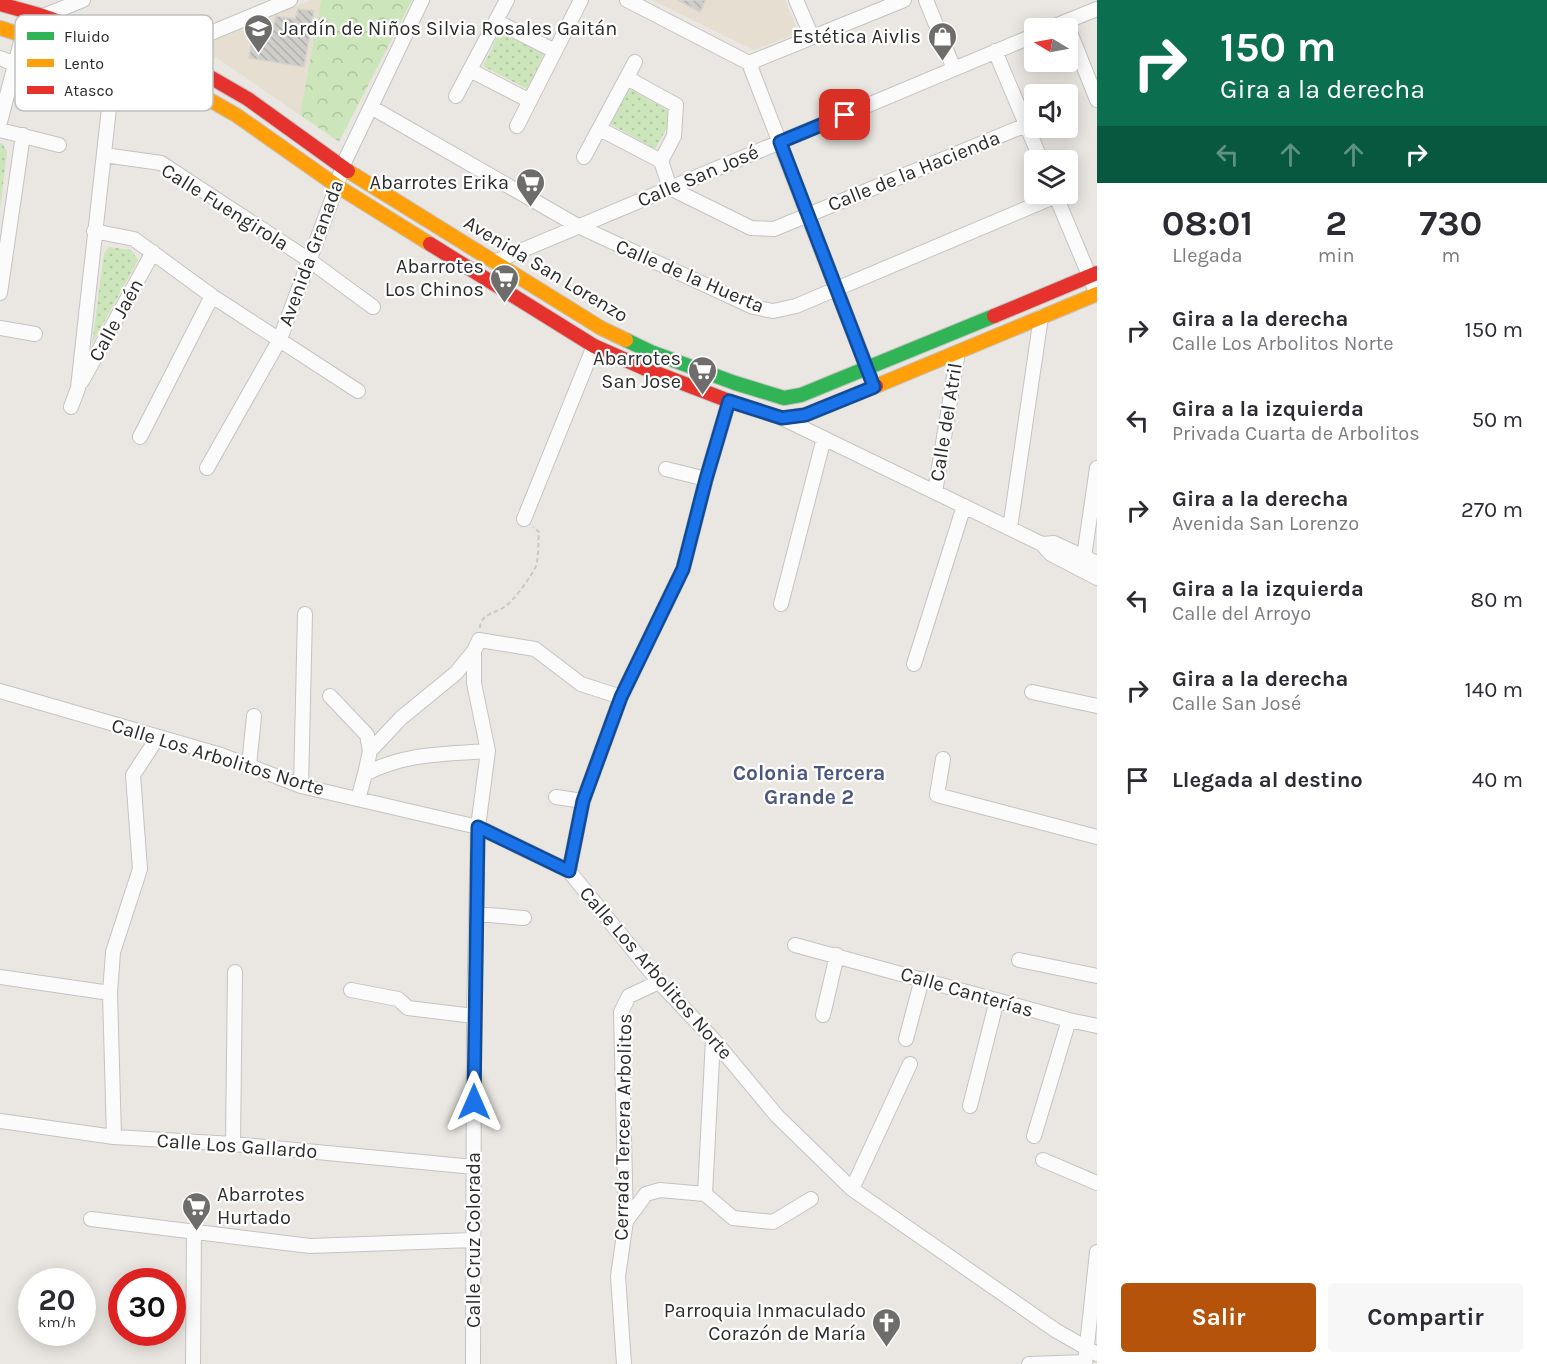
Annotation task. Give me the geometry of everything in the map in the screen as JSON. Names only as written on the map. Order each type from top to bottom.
[{"type":"street","points":[[46,15],[83,0]]},
{"type":"street","points":[[213,32],[290,0]]},
{"type":"street","name":"Avenida Granada","points":[[207,468],[280,339],[342,167],[422,0]]},
{"type":"street","points":[[456,96],[507,0]]},
{"type":"street","points":[[517,126],[581,0]]},
{"type":"street","points":[[627,0],[749,63],[874,387]]},
{"type":"street","points":[[796,0],[812,37]]},
{"type":"street","points":[[749,63],[904,0]]},
{"type":"street","points":[[926,0],[954,69]]},
{"type":"street","name":"Avenida San Lorenzo","points":[[0,4],[39,15]]},
{"type":"street","points":[[1076,18],[1097,9]]},
{"type":"street","points":[[496,21],[555,51]]},
{"type":"street","name":"Avenida San Lorenzo","points":[[0,28],[15,32]]},
{"type":"street","name":"Calle San José","points":[[494,262],[1024,39]]},
{"type":"street","points":[[995,51],[1024,120]]},
{"type":"street","points":[[1078,52],[1097,100]]},
{"type":"street","points":[[0,58],[15,61]]},
{"type":"street","points":[[584,158],[635,62]]},
{"type":"street","points":[[0,122],[15,65]]},
{"type":"street","points":[[470,70],[530,101]]},
{"type":"street","points":[[627,78],[676,105],[674,136],[661,161]]},
{"type":"street","name":"Avenida San Lorenzo","points":[[213,79],[248,99],[342,167],[601,328],[662,356],[784,398]]},
{"type":"street","name":"Avenida San Lorenzo","points":[[213,102],[337,186],[594,346],[729,401],[782,418],[805,415],[1097,294]]},
{"type":"street","name":"Calle de la Huerta","points":[[371,107],[578,226],[753,307],[773,311],[796,306],[836,290],[1034,204]]},
{"type":"street","points":[[71,407],[78,388],[109,111]]},
{"type":"street","name":"Calle de la Hacienda","points":[[670,188],[751,228],[774,229],[1024,126]]},
{"type":"street","points":[[0,129],[59,145]]},
{"type":"street","points":[[600,129],[661,161],[670,188]]},
{"type":"street","points":[[0,293],[23,135]]},
{"type":"street","name":"Calle Fuengirola","points":[[104,155],[161,163],[309,260],[373,307]]},
{"type":"street","points":[[1059,204],[1093,275],[1097,294]]},
{"type":"street","points":[[94,231],[134,239],[212,296],[358,391]]},
{"type":"street","name":"Calle Jaén","points":[[78,388],[153,252]]},
{"type":"street","points":[[1093,275],[801,395],[784,398],[782,418],[1042,544],[1050,554],[1097,578]]},
{"type":"street","points":[[140,437],[212,296]]},
{"type":"street","points":[[1010,528],[1041,317]]},
{"type":"street","points":[[977,322],[985,340]]},
{"type":"street","points":[[0,328],[35,334]]},
{"type":"street","points":[[524,519],[594,346]]},
{"type":"street","name":"Calle del Atril","points":[[935,492],[958,352]]},
{"type":"street","points":[[569,871],[583,801],[621,697],[683,569],[729,401]]},
{"type":"street","points":[[781,604],[824,438]]},
{"type":"street","points":[[1084,557],[1097,468]]},
{"type":"street","points":[[666,469],[706,479]]},
{"type":"street","points":[[914,664],[964,506]]},
{"type":"street","points":[[1042,544],[1054,543],[1097,563]]},
{"type":"street","points":[[301,786],[305,614]]},
{"type":"street","points":[[370,751],[401,718],[456,673],[477,646],[536,650],[581,684],[621,697]]},
{"type":"street","name":"Calle Cruz Colorada","points":[[473,1364],[474,1016],[478,827],[488,751],[474,683],[477,646]]},
{"type":"street","name":"Calle Los Arbolitos Norte","points":[[0,691],[221,755],[301,786],[478,827],[569,871],[659,982],[713,1039],[777,1116],[852,1189],[1055,1330],[1089,1357]]},
{"type":"street","points":[[1032,692],[1097,706]]},
{"type":"street","points":[[330,696],[368,735],[370,751],[358,799]]},
{"type":"street","points":[[249,766],[254,716]]},
{"type":"street","points":[[114,1137],[110,993],[113,952],[140,869],[133,776],[158,737]]},
{"type":"street","points":[[365,774],[383,765],[413,756],[488,751]]},
{"type":"street","points":[[943,759],[937,795],[1097,837]]},
{"type":"street","points":[[556,797],[583,801]]},
{"type":"street","points":[[476,914],[525,918]]},
{"type":"street","name":"Calle Canterías","points":[[795,945],[1097,1026]]},
{"type":"street","points":[[824,1015],[837,956]]},
{"type":"street","points":[[1019,960],[1097,976]]},
{"type":"street","points":[[233,1144],[235,972]]},
{"type":"street","points":[[0,977],[110,993]]},
{"type":"street","points":[[906,1039],[922,979]]},
{"type":"street","name":"Cerrada Tercera Arbolitos","points":[[624,1364],[618,1276],[626,1221],[621,1012],[629,996],[659,982]]},
{"type":"street","points":[[351,990],[398,999],[408,1008],[474,1016]]},
{"type":"street","points":[[970,1106],[997,1000]]},
{"type":"street","points":[[1034,1136],[1069,1020]]},
{"type":"street","points":[[705,1194],[713,1039]]},
{"type":"street","points":[[852,1189],[910,1064]]},
{"type":"street","name":"Calle Los Gallardo","points":[[0,1121],[114,1137],[233,1144],[474,1167]]},
{"type":"street","points":[[1043,1160],[1097,1183]]},
{"type":"street","points":[[626,1221],[646,1194],[660,1190],[705,1194],[733,1218],[773,1222],[811,1198]]},
{"type":"street","points":[[90,1219],[309,1246],[473,1240]]},
{"type":"street","points":[[193,1364],[194,1232]]},
{"type":"street","points":[[1029,1364],[1089,1357],[1097,1252]]},
{"type":"path","points":[[477,646],[480,623],[487,615],[500,611],[510,603],[536,566],[539,532],[524,519]]},
{"type":"shaded area","name":"Jardín de Niños Silvia Rosales Gaitán","points":[[311,0],[321,0],[300,115],[213,56],[213,40]]},
{"type":"shaded area","points":[[652,0],[785,0],[799,33],[753,50]]},
{"type":"green space","points":[[321,0],[412,0],[339,142],[300,115]]},
{"type":"green space","points":[[500,32],[544,54],[527,89],[483,66]]},
{"type":"green space","points":[[629,88],[669,111],[668,126],[655,149],[610,124]]},
{"type":"green space","points":[[0,143],[7,152],[0,210]]},
{"type":"green space","points":[[109,247],[131,250],[138,260],[92,344],[104,253]]},
{"type":"building","points":[[678,0],[706,0],[700,12]]},
{"type":"building","points":[[298,9],[314,11],[304,67],[249,58],[253,32],[272,35],[276,16],[295,19]]},
{"type":"traffic: fast","points":[[626,340],[651,352],[735,383],[784,398],[801,395],[994,316]]},
{"type":"traffic: slow","points":[[0,28],[15,33]]},
{"type":"traffic: slow","points":[[213,102],[236,115],[337,186],[430,244]]},
{"type":"traffic: slow","points":[[348,171],[601,328],[626,340]]},
{"type":"traffic: slow","points":[[876,386],[1097,294]]},
{"type":"traffic: jam","points":[[0,4],[39,15]]},
{"type":"traffic: jam","points":[[213,79],[248,99],[348,171]]},
{"type":"traffic: jam","points":[[430,244],[594,346],[729,401],[782,418],[805,415],[876,386]]},
{"type":"traffic: jam","points":[[994,316],[1097,273]]},
{"type":"place","name":"Jardín de Niños Silvia Rosales Gaitán","points":[[259,54]]},
{"type":"place","name":"Estética Aivlis","points":[[942,62]]},
{"type":"place","name":"Abarrotes Erika","points":[[530,208]]},
{"type":"place","name":"Abarrotes Los Chinos","points":[[505,304]]},
{"type":"place","name":"Abarrotes San Jose","points":[[702,396]]},
{"type":"place","name":"Abarrotes Hurtado","points":[[196,1232]]},
{"type":"place","name":"Parroquia Inmaculado Corazón de María","points":[[887,1348]]},
{"type":"district","name":"Colonia Tercera Grande 2","points":[[809,785]]},
{"type":"route","points":[[474,1102],[478,827],[569,871],[583,801],[621,697],[683,569],[729,401],[782,418],[805,415],[874,387],[780,142],[845,115]]}]
